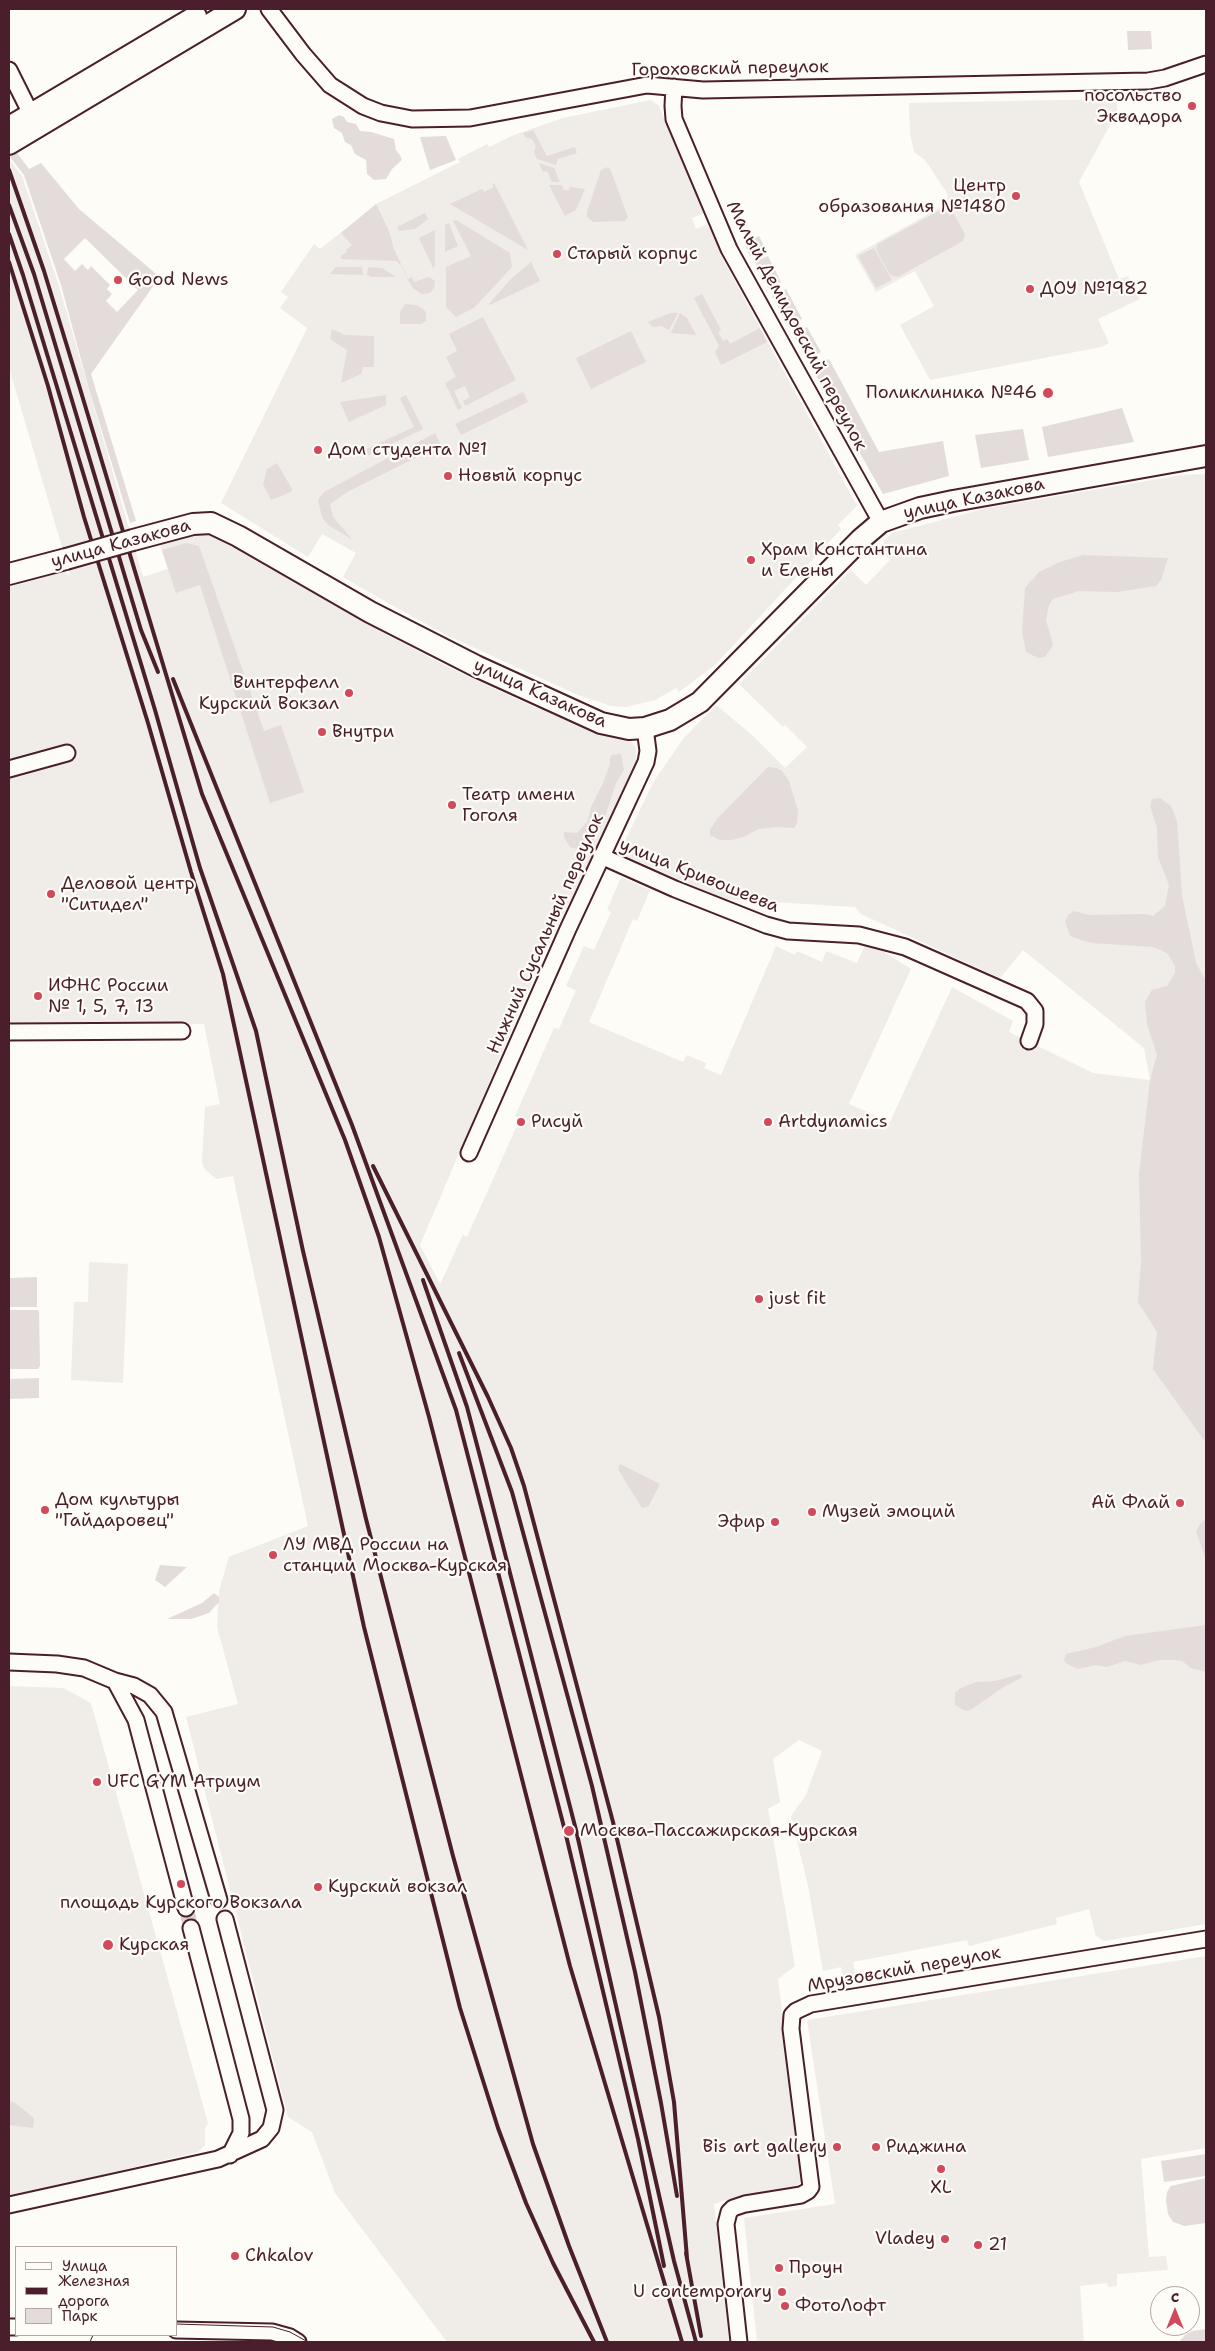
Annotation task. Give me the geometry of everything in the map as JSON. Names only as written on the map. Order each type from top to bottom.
[{"type":"street","points":[[10,138],[34,120],[208,9]]},
{"type":"street","points":[[34,120],[235,9]]},
{"type":"street","name":"Гороховский переулок","points":[[269,9],[330,86],[363,106],[398,117],[470,118],[639,86],[703,90],[1148,80],[1165,78],[1206,64]]},
{"type":"street","points":[[9,70],[34,120]]},
{"type":"street","name":"Малый Демидовский переулок","points":[[674,87],[672,106],[674,119],[729,249],[881,522]]},
{"type":"street","name":"улица Казакова","points":[[9,574],[193,524],[211,523],[238,536],[370,612],[476,666],[601,723],[629,729],[645,728],[670,720],[700,702],[861,539],[881,522],[912,511],[953,501],[1206,456]]},
{"type":"street","name":"Нижний Сусальный переулок","points":[[469,1153],[600,856],[646,762],[648,751],[645,728]]},
{"type":"street","points":[[9,769],[67,753]]},
{"type":"street","name":"улица Кривошеева","points":[[600,856],[675,889],[766,925],[788,931],[859,935],[905,946],[1027,1001],[1035,1011],[1036,1024],[1029,1041]]},
{"type":"street","points":[[9,1032],[182,1032]]},
{"type":"street","points":[[9,1662],[57,1664],[84,1668],[115,1681],[134,1686],[150,1696],[164,1712],[219,1900]]},
{"type":"street","points":[[115,1681],[136,1720],[186,1908]]},
{"type":"street","points":[[9,2206],[230,2155],[262,2139],[271,2128],[275,2110],[225,1919]]},
{"type":"street","points":[[191,1928],[241,2119],[241,2133],[230,2155]]},
{"type":"street","name":"Мрузовский переулок","points":[[738,2342],[726,2224],[729,2212],[745,2204],[801,2195],[808,2191],[811,2186],[791,2028],[792,2015],[796,2010],[811,2004],[1206,1939]]},
{"type":"street","points":[[178,2330],[272,2332],[290,2336],[298,2342]]},
{"type":"shaded area","points":[[1117,99],[1117,112],[1079,182],[1119,279],[1128,276],[1140,299],[1098,319],[1109,343],[1101,347],[930,380],[900,325],[934,306],[915,271],[876,292],[855,255],[948,203],[947,193],[925,160],[914,152],[910,134],[909,103]]},
{"type":"shaded area","points":[[651,100],[659,106],[704,213],[692,218],[696,229],[706,225],[711,230],[725,263],[857,506],[838,525],[841,529],[715,665],[679,692],[676,688],[655,700],[626,707],[611,706],[578,695],[446,635],[381,599],[343,577],[356,553],[322,534],[308,557],[221,503],[307,328],[280,308],[288,297],[281,292],[314,244],[320,249],[378,203],[460,162],[458,159],[487,144],[489,147],[514,135],[563,118]]},
{"type":"shaded area","points":[[9,159],[22,176],[59,286],[143,577],[168,569],[160,545],[202,534],[213,536],[365,623],[446,666],[536,708],[544,708],[629,738],[636,748],[636,766],[543,956],[420,1245],[440,1284],[463,1235],[467,1237],[520,1119],[515,1116],[554,1028],[559,1029],[576,990],[566,986],[584,946],[594,950],[611,912],[607,910],[621,877],[650,890],[637,921],[633,919],[589,1022],[683,1062],[687,1055],[706,1063],[704,1068],[721,1075],[776,946],[795,955],[797,951],[822,962],[826,951],[857,963],[865,945],[884,952],[911,969],[849,1104],[890,1122],[952,987],[1013,1021],[1009,1032],[1093,1073],[1150,1080],[1144,1048],[1023,950],[1000,978],[861,914],[855,907],[723,899],[619,853],[654,781],[683,739],[716,705],[751,734],[785,768],[807,747],[785,725],[783,727],[739,684],[851,570],[866,585],[890,560],[884,553],[884,541],[892,533],[987,508],[1182,475],[1206,474],[1206,1924],[1104,1941],[1096,1936],[1089,1909],[1056,1918],[1057,1924],[969,1946],[967,1940],[853,1962],[856,1978],[844,1981],[841,1967],[823,1971],[808,1886],[791,1816],[806,1795],[822,1751],[799,1740],[773,1759],[780,1802],[768,1809],[795,1966],[778,1979],[803,2179],[796,2187],[735,2197],[714,2204],[729,2342],[447,2342],[335,2193],[312,2132],[288,2117],[186,1717],[238,1704],[217,1627],[219,1591],[229,1557],[308,1526],[233,1176],[216,1179],[204,1168],[202,1162],[205,1107],[220,1104],[204,1024],[9,1025],[9,587],[66,571],[67,575],[70,574],[9,368]]},
{"type":"shaded area","points":[[89,1262],[128,1264],[123,1383],[71,1380],[74,1302],[88,1302]]},
{"type":"shaded area","points":[[9,1686],[63,1688],[91,1703],[208,2123],[205,2129],[205,2145],[198,2152],[9,2197]]},
{"type":"shaded area","points":[[1206,1956],[1206,2148],[1141,2159],[1149,2257],[1166,2256],[1168,2270],[1117,2274],[1117,2286],[1108,2287],[1107,2283],[1080,2286],[1084,2342],[757,2342],[744,2218],[835,2204],[807,2020]]},
{"type":"green space","points":[[1127,31],[1151,31],[1152,49],[1128,50]]},
{"type":"green space","points":[[339,115],[344,117],[347,122],[356,124],[360,131],[371,132],[394,139],[396,150],[402,160],[392,169],[386,179],[374,180],[367,174],[366,160],[355,154],[351,145],[345,142],[342,133],[334,128],[332,119]]},
{"type":"green space","points":[[533,130],[547,156],[575,147],[577,153],[558,159],[556,165],[537,159],[534,153],[536,146],[532,139],[525,137],[523,133]]},
{"type":"green space","points":[[446,136],[456,160],[430,170],[420,137]]},
{"type":"green space","points":[[17,153],[29,169],[41,163],[79,209],[167,283],[154,285],[91,374],[136,521],[130,523],[89,389],[61,285],[24,175],[10,157]],"holes":[[[85,238],[138,290],[117,312],[106,301],[112,294],[107,289],[110,285],[91,266],[88,270],[82,264],[75,271],[64,259]]]},
{"type":"green space","points":[[539,163],[554,168],[560,182],[552,182],[547,171],[543,172]]},
{"type":"green space","points":[[608,167],[628,217],[625,221],[593,222],[587,217],[587,212],[601,170]]},
{"type":"green space","points":[[494,183],[528,250],[450,204],[482,189],[484,192],[494,187],[492,184]]},
{"type":"green space","points":[[549,185],[562,185],[564,190],[569,190],[570,187],[585,189],[576,210],[565,216]]},
{"type":"green space","points":[[376,204],[408,279],[412,277],[414,282],[429,277],[435,281],[434,288],[430,293],[422,294],[414,289],[409,282],[401,265],[396,261],[341,259],[341,256],[352,245],[341,233]]},
{"type":"green space","points":[[944,208],[951,209],[965,234],[963,241],[898,277],[890,275],[876,249],[878,244]]},
{"type":"green space","points":[[425,213],[428,219],[415,229],[399,231],[397,227]]},
{"type":"green space","points":[[456,220],[510,253],[512,267],[474,308],[456,317],[446,307],[446,267],[471,256],[453,221]]},
{"type":"green space","points":[[449,223],[458,246],[445,252],[445,225]]},
{"type":"green space","points":[[435,230],[435,266],[433,268],[419,238]]},
{"type":"green space","points":[[759,236],[765,248],[750,256],[744,243]]},
{"type":"green space","points":[[874,248],[892,280],[876,288],[858,256]]},
{"type":"green space","points":[[768,256],[781,282],[768,288],[755,262]]},
{"type":"green space","points":[[531,262],[540,281],[490,305],[510,280]]},
{"type":"green space","points":[[336,267],[362,267],[363,275],[330,274]]},
{"type":"green space","points":[[368,267],[382,268],[396,277],[372,277],[367,275]]},
{"type":"green space","points":[[786,289],[802,319],[788,326],[772,296]]},
{"type":"green space","points":[[702,294],[721,330],[718,332],[723,341],[727,339],[730,344],[760,328],[767,342],[721,365],[715,352],[719,346],[694,298]]},
{"type":"green space","points":[[405,304],[416,305],[423,309],[426,312],[426,321],[421,324],[400,324],[400,312]]},
{"type":"green space","points":[[671,313],[678,313],[669,330],[661,326],[653,327],[648,322]]},
{"type":"green space","points":[[680,313],[687,318],[696,335],[671,333]]},
{"type":"green space","points":[[483,317],[516,380],[465,406],[463,401],[470,397],[465,386],[454,391],[462,408],[458,410],[445,383],[456,377],[446,357],[457,351],[449,334]]},
{"type":"green space","points":[[807,327],[821,352],[807,360],[794,335]]},
{"type":"green space","points":[[332,329],[345,335],[374,336],[374,367],[363,367],[361,374],[341,383],[347,350],[330,339]]},
{"type":"green space","points":[[631,331],[646,362],[591,389],[576,358]]},
{"type":"green space","points":[[829,359],[879,452],[943,441],[949,476],[883,494],[812,368]]},
{"type":"green space","points":[[523,392],[528,402],[461,435],[455,424]]},
{"type":"green space","points":[[386,395],[386,405],[349,422],[340,402]]},
{"type":"green space","points":[[406,395],[423,429],[365,457],[362,451],[414,427],[400,398]]},
{"type":"green space","points":[[1122,408],[1134,442],[1048,457],[1042,427]]},
{"type":"green space","points":[[1023,429],[1029,460],[981,468],[975,435]]},
{"type":"green space","points":[[435,433],[441,445],[347,492],[330,504],[333,517],[352,539],[328,525],[322,517],[318,500],[324,492]]},
{"type":"green space","points":[[277,463],[292,489],[291,492],[271,500],[263,484],[267,469]]},
{"type":"green space","points":[[186,543],[199,546],[264,731],[281,725],[304,792],[270,803],[200,585],[176,593],[168,569],[162,550]]},
{"type":"green space","points":[[1083,555],[1168,558],[1161,580],[1156,586],[1117,592],[1079,591],[1053,599],[1049,605],[1046,620],[1053,645],[1045,657],[1038,658],[1026,652],[1022,631],[1025,588],[1039,572],[1060,562]]},
{"type":"green space","points":[[621,754],[624,770],[616,783],[603,823],[587,852],[570,847],[564,837],[564,832],[577,833],[587,822],[591,807],[610,764],[610,758],[612,755]]},
{"type":"green space","points":[[768,767],[777,768],[782,771],[789,781],[798,811],[797,823],[794,828],[776,827],[759,829],[732,840],[720,840],[710,835],[710,830],[717,819]]},
{"type":"green space","points":[[1160,798],[1171,806],[1177,821],[1182,895],[1196,963],[1206,981],[1206,1443],[1153,1369],[1157,1332],[1138,1302],[1141,1262],[1139,1174],[1150,1080],[1157,1055],[1147,1024],[1145,1002],[1152,990],[1167,986],[1175,973],[1175,966],[1167,953],[1153,947],[1092,943],[1070,936],[1065,922],[1068,915],[1074,911],[1089,915],[1145,914],[1153,916],[1165,906],[1169,885],[1158,857],[1157,828],[1150,806],[1152,799]]},
{"type":"green space","points":[[37,1277],[37,1307],[9,1307],[9,1278]]},
{"type":"green space","points":[[9,1310],[38,1310],[39,1312],[40,1366],[38,1369],[9,1369]]},
{"type":"green space","points":[[39,1378],[39,1398],[9,1399],[9,1379]]},
{"type":"green space","points":[[620,1464],[660,1484],[648,1507],[642,1508],[640,1505],[618,1469]]},
{"type":"green space","points":[[1206,1519],[1206,1560],[1196,1531]]},
{"type":"green space","points":[[160,1565],[187,1567],[165,1587],[155,1580]]},
{"type":"green space","points":[[214,1593],[219,1597],[219,1602],[209,1613],[191,1619],[167,1619],[202,1603]]},
{"type":"green space","points":[[1206,1625],[1206,1672],[1191,1668],[1182,1661],[1176,1660],[1158,1660],[1141,1665],[1125,1661],[1107,1667],[1095,1665],[1078,1669],[1067,1664],[1064,1660],[1066,1654],[1096,1647],[1125,1636]]},
{"type":"green space","points":[[1020,1674],[1023,1677],[1002,1688],[972,1709],[966,1711],[955,1705],[955,1693],[959,1689],[976,1682],[995,1681]]},
{"type":"green space","points":[[9,2101],[15,2103],[34,2118],[33,2128],[9,2125]]},
{"type":"green space","points":[[1206,2154],[1206,2176],[1164,2182],[1161,2161]]},
{"type":"green space","points":[[1206,2178],[1206,2223],[1185,2226],[1173,2222],[1168,2214],[1166,2200],[1167,2192],[1171,2186]]},
{"type":"green space","points":[[1206,2329],[1206,2342],[1179,2342],[1184,2336],[1200,2336],[1200,2330]]},
{"type":"tunnel","points":[[186,1908],[191,1928]]},
{"type":"tram line","points":[[178,2324],[273,2327],[290,2332],[308,2342]]},
{"type":"tram line","points":[[90,2342],[93,2336]]},
{"type":"railway","points":[[9,170],[44,271],[202,794],[345,1140],[379,1237],[429,1417],[570,1966],[682,2342]]},
{"type":"railway","points":[[9,205],[34,274],[141,630],[158,672]]},
{"type":"railway","points":[[9,234],[155,710],[200,868],[256,1031],[303,1251],[366,1519],[453,1856],[533,2144],[569,2246],[607,2342]]},
{"type":"railway","points":[[9,262],[48,386],[84,517],[223,974],[364,1627],[460,2008],[498,2128],[526,2203],[553,2263],[594,2342]]},
{"type":"railway","points":[[173,679],[352,1125],[456,1410],[565,1831],[638,2139],[664,2266]]},
{"type":"railway","points":[[373,1166],[488,1397],[511,1448],[524,1486],[613,1822],[659,2017],[674,2102],[687,2258]]},
{"type":"railway","points":[[423,1280],[467,1407],[482,1464],[576,1830],[674,2261],[696,2342]]},
{"type":"railway","points":[[459,1353],[512,1492],[592,1786],[635,1972],[677,2196]]},
{"type":"railway","points":[[686,2253],[701,2336]]},
{"type":"place","name":"посольство Эквадора","points":[[1192,106]]},
{"type":"place","name":"Центр образования №1480","points":[[1016,196]]},
{"type":"place","name":"Старый корпуc","points":[[557,254]]},
{"type":"place","name":"Good News","points":[[118,280]]},
{"type":"place","name":"ДОУ №1982","points":[[1030,289]]},
{"type":"place","name":"Поликлиника №46","points":[[1048,393]]},
{"type":"place","name":"Дом студента №1","points":[[318,450]]},
{"type":"place","name":"Новый корпус","points":[[448,476]]},
{"type":"place","name":"Храм Константина и Елены","points":[[751,560]]},
{"type":"place","name":"Винтерфелл Курский Вокзал","points":[[349,693]]},
{"type":"place","name":"Внутри","points":[[322,732]]},
{"type":"place","name":"Театр имени Гоголя","points":[[452,805]]},
{"type":"place","name":"Деловой центр \"Ситидел\"","points":[[51,894]]},
{"type":"place","name":"ИФНС России № 1, 5, 7, 13","points":[[38,996]]},
{"type":"place","name":"Рисуй","points":[[521,1122]]},
{"type":"place","name":"Artdynamics","points":[[768,1122]]},
{"type":"place","name":"just fit","points":[[759,1299]]},
{"type":"place","name":"Ай Флай","points":[[1180,1503]]},
{"type":"place","name":"Дом культуры \"Гайдаровец\"","points":[[45,1510]]},
{"type":"place","name":"Музей эмоций","points":[[812,1512]]},
{"type":"place","name":"Эфир","points":[[775,1522]]},
{"type":"place","name":"ЛУ МВД России на станции Москва-Курская","points":[[273,1555]]},
{"type":"place","name":"UFC GYM Атриум","points":[[97,1782]]},
{"type":"place","name":"Москва-Пассажирская-Курская","points":[[569,1831]]},
{"type":"place","name":"площадь Курского Вокзала","points":[[181,1884]]},
{"type":"place","name":"Курский вокзал","points":[[318,1887]]},
{"type":"place","name":"Курская","points":[[108,1945]]},
{"type":"place","name":"Bis art gallery","points":[[837,2147]]},
{"type":"place","name":"Риджина","points":[[876,2147]]},
{"type":"place","name":"XL","points":[[941,2169]]},
{"type":"place","name":"Vladey","points":[[945,2239]]},
{"type":"place","name":"21","points":[[978,2245]]},
{"type":"place","name":"Chkalov","points":[[235,2256]]},
{"type":"place","name":"Проун","points":[[779,2268]]},
{"type":"place","name":"U contemporary","points":[[782,2292]]},
{"type":"place","name":"ФотоЛофт","points":[[785,2306]]}]
